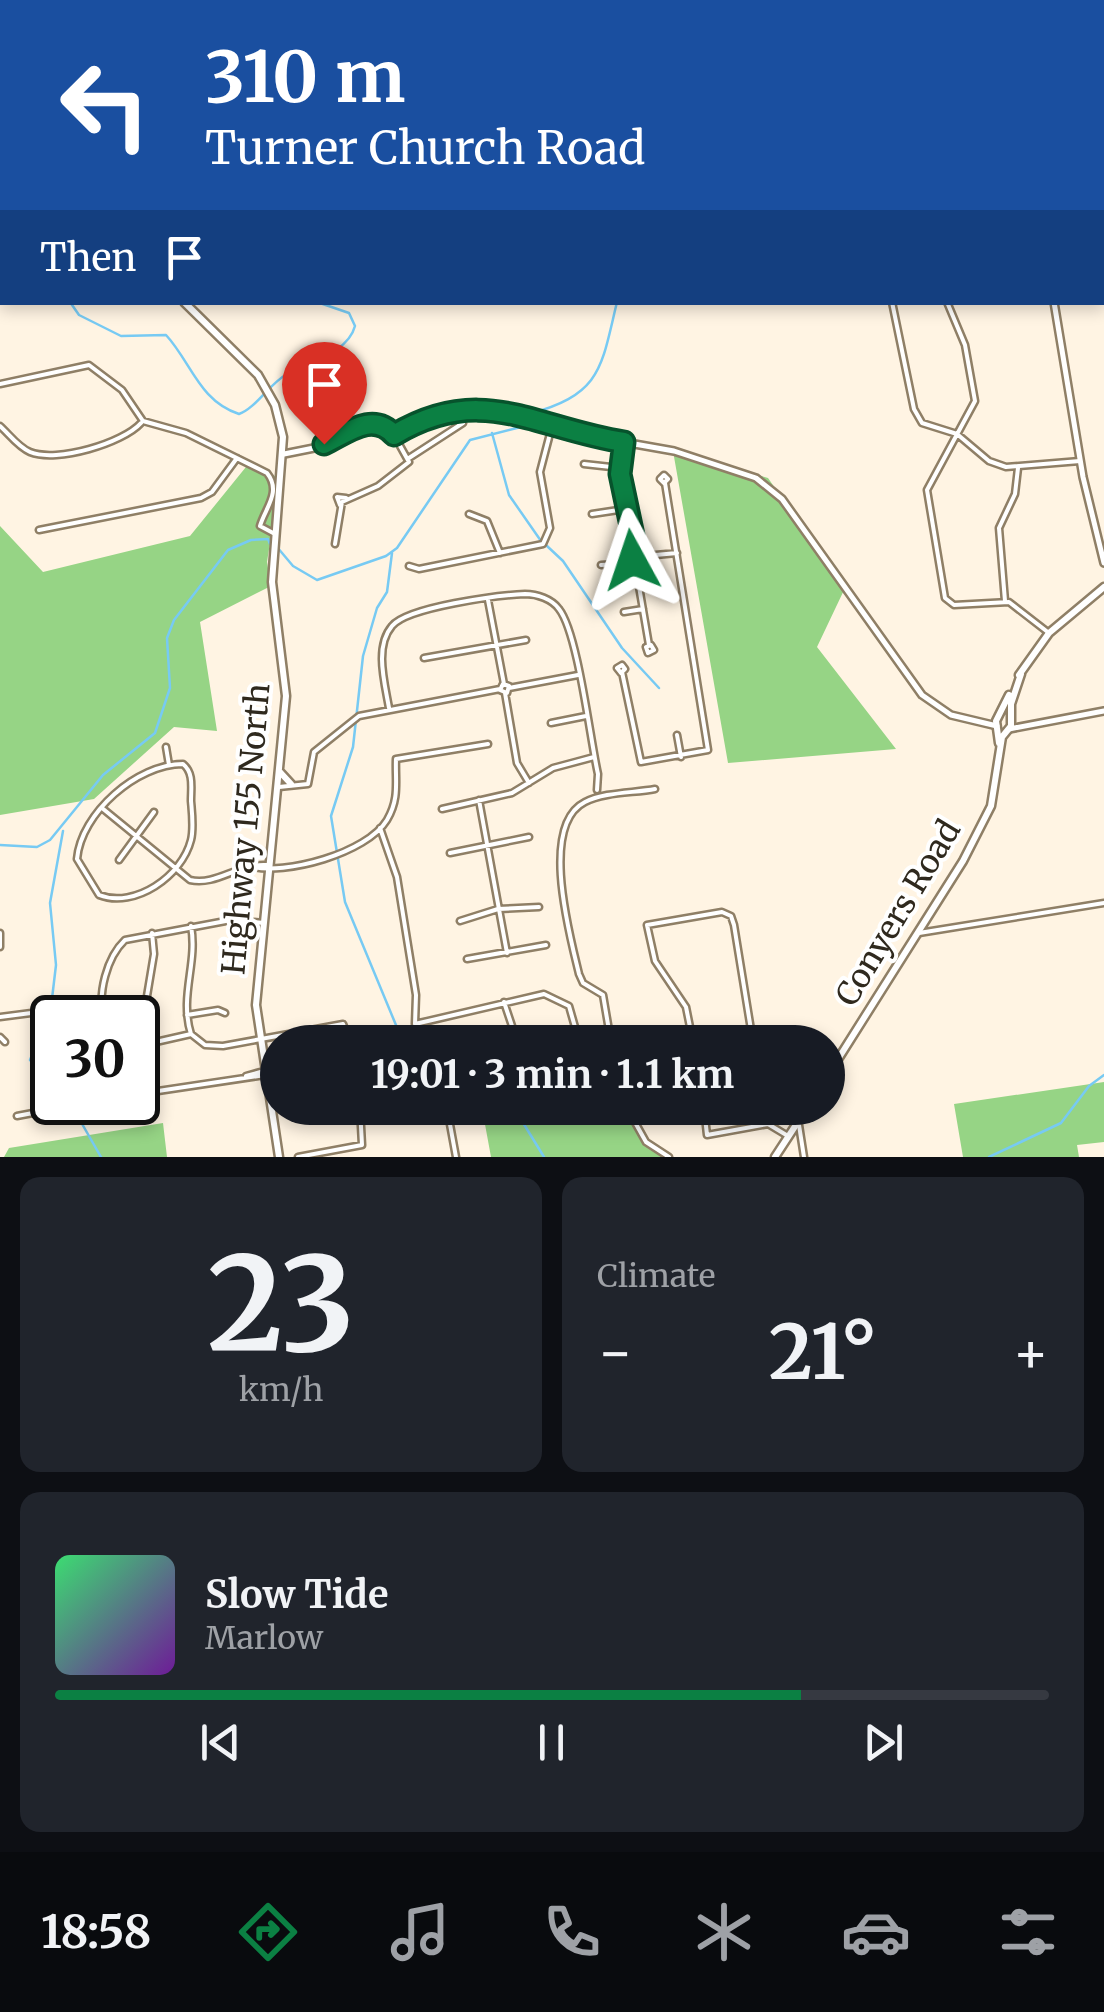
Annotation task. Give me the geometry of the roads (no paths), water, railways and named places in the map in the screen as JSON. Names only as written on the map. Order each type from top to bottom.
[{"type":"main road","name":"Highway 155 North","points":[[187,305],[258,375],[280,422],[284,454],[273,596],[286,681],[256,1006],[260,1040]]},
{"type":"main road","name":"Conyers Road","points":[[845,1049],[919,934],[991,806],[1004,723],[1021,674],[1049,633],[1104,586]]},
{"type":"main road","points":[[279,770],[295,785]]},
{"type":"main road","name":"Highway 155 North","points":[[274,1125],[279,1157]]},
{"type":"main road","points":[[776,1157],[795,1125]]},
{"type":"street","points":[[893,305],[917,417],[930,427],[957,434],[990,461],[1018,468],[1080,461]]},
{"type":"street","points":[[948,305],[965,345],[975,401],[927,490],[946,598],[954,605],[1004,601],[1021,608],[1049,633]]},
{"type":"street","points":[[1054,305],[1080,461],[1104,562]]},
{"type":"street","points":[[0,384],[89,365],[122,390],[142,421],[186,433],[272,478],[270,508],[260,523],[265,532],[275,534]]},
{"type":"street","points":[[394,435],[431,415],[484,407],[554,427],[674,451],[742,472],[776,492],[922,695],[965,719],[1004,723],[1104,711]]},
{"type":"street","points":[[0,426],[32,453],[52,454],[119,440],[142,421]]},
{"type":"street","points":[[409,458],[464,422]]},
{"type":"street","points":[[284,454],[314,448],[372,423],[381,424],[394,435],[409,458],[408,465],[387,480],[346,498],[337,497],[340,505],[335,544]]},
{"type":"street","points":[[409,566],[419,569],[536,548],[548,538],[540,472],[554,427]]},
{"type":"street","points":[[622,442],[620,468],[649,645]]},
{"type":"street","points":[[39,530],[201,498],[212,492],[237,458]]},
{"type":"street","points":[[584,464],[620,468]]},
{"type":"street","points":[[1004,601],[999,528],[1015,494],[1018,468]]},
{"type":"street","points":[[622,672],[640,760],[648,764],[705,752],[710,743],[665,483]]},
{"type":"street","points":[[592,514],[626,508]]},
{"type":"street","points":[[469,514],[488,522],[500,555]]},
{"type":"street","points":[[601,565],[677,552]]},
{"type":"street","points":[[389,708],[383,646],[393,624],[410,614],[488,600],[528,594],[550,600],[565,618],[594,757],[596,790]]},
{"type":"street","points":[[488,600],[517,763],[529,783]]},
{"type":"street","points":[[624,612],[643,609]]},
{"type":"street","points":[[424,658],[526,640]]},
{"type":"street","points":[[277,785],[312,780],[317,748],[359,716],[578,675]]},
{"type":"street","points":[[552,723],[586,716]]},
{"type":"street","points":[[677,735],[681,757]]},
{"type":"street","points":[[102,808],[174,869],[201,882],[249,866],[326,858],[380,828],[398,796],[396,758],[488,744]]},
{"type":"street","points":[[166,747],[169,765]]},
{"type":"street","points":[[442,809],[512,793],[553,768],[594,757]]},
{"type":"street","points":[[169,765],[186,767],[192,836],[174,869],[148,891],[110,898],[96,894],[77,857],[86,831],[102,808],[141,775],[169,765]]},
{"type":"street","points":[[608,1025],[603,995],[583,983],[576,964],[560,876],[564,837],[571,816],[586,802],[655,789]]},
{"type":"street","points":[[479,800],[506,953]]},
{"type":"street","points":[[118,860],[154,812]]},
{"type":"street","points":[[380,828],[394,859],[413,978],[412,1012],[416,1024],[504,1002],[553,995],[573,1011],[575,1025]]},
{"type":"street","points":[[450,853],[529,837]]},
{"type":"street","points":[[919,934],[1104,903]]},
{"type":"street","points":[[460,921],[498,910],[539,907]]},
{"type":"street","points":[[689,1025],[682,999],[652,955],[647,926],[722,912],[731,916],[734,924],[751,1025]]},
{"type":"street","points":[[104,995],[119,946],[133,936],[231,920],[264,923]]},
{"type":"street","points":[[191,926],[194,947],[185,996],[191,1034]]},
{"type":"street","points":[[147,995],[154,954],[152,933]]},
{"type":"street","points":[[0,934],[0,947]]},
{"type":"street","points":[[467,959],[546,945]]},
{"type":"street","points":[[504,1002],[512,1025]]},
{"type":"street","points":[[187,1015],[225,1013]]},
{"type":"street","points":[[0,1018],[30,1014]]},
{"type":"street","points":[[160,1042],[191,1034],[213,1047],[260,1040]]},
{"type":"street","points":[[0,1036],[5,1042]]},
{"type":"street","points":[[160,1090],[260,1074]]},
{"type":"street","points":[[16,1116],[30,1113]]},
{"type":"street","points":[[298,1157],[362,1145],[361,1125]]},
{"type":"street","points":[[451,1125],[456,1157]]},
{"type":"street","points":[[637,1125],[646,1142],[669,1157]]},
{"type":"street","points":[[706,1125],[707,1134],[762,1125]]},
{"type":"street","points":[[770,1125],[788,1136]]},
{"type":"street","points":[[799,1125],[804,1157]]},
{"type":"waterway","points":[[72,305],[79,315],[121,336],[166,335],[214,400],[239,414],[280,378],[345,343],[355,326],[349,313],[326,305]]},
{"type":"waterway","points":[[277,547],[293,566],[317,580],[386,556],[397,548],[470,440],[521,427],[529,414],[553,406],[585,387],[601,361],[616,305]]},
{"type":"waterway","points":[[492,433],[509,495],[541,541]]},
{"type":"waterway","points":[[0,845],[37,847],[50,840],[103,775],[155,733],[170,688],[167,638],[174,620],[228,550],[251,540],[268,539],[270,544]]},
{"type":"waterway","points":[[547,546],[563,561],[622,648],[659,688]]},
{"type":"waterway","points":[[392,553],[387,592],[377,608],[363,656],[353,747],[331,816],[345,902],[396,1025]]},
{"type":"waterway","points":[[52,995],[56,965],[50,903],[63,831]]},
{"type":"waterway","points":[[989,1157],[1061,1123],[1089,1086],[1104,1075]]},
{"type":"waterway","points":[[83,1125],[101,1157]]},
{"type":"waterway","points":[[524,1125],[544,1157]]}]
